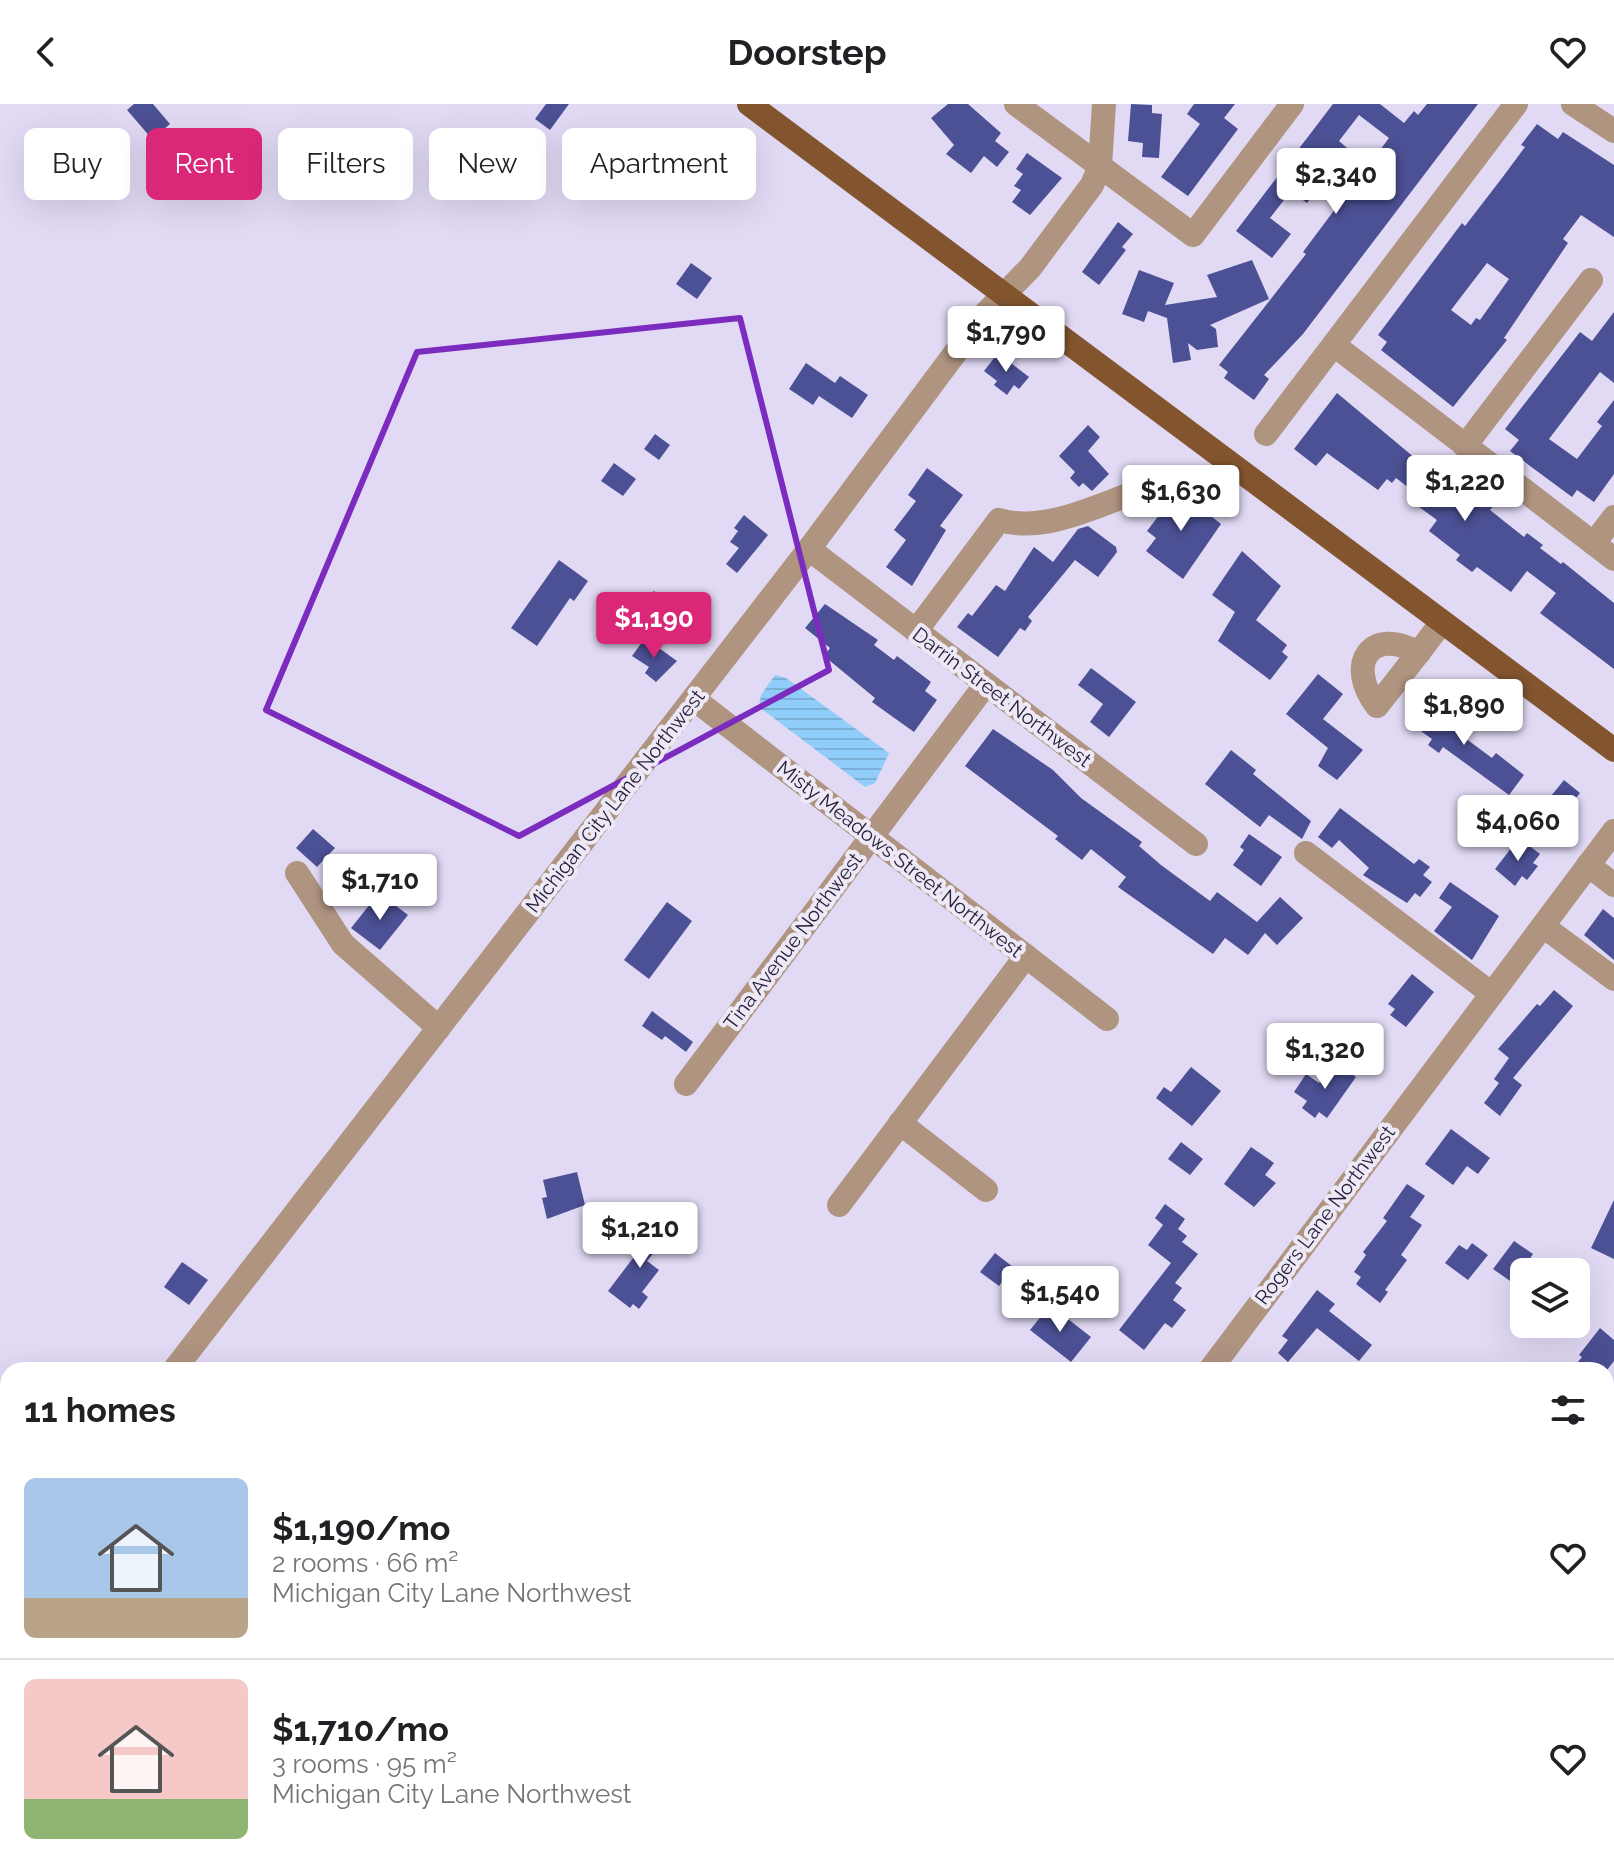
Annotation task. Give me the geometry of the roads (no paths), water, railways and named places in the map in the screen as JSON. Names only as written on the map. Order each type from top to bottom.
[{"type":"main road","points":[[749,104],[1614,750]]},
{"type":"street","points":[[1016,104],[1193,235],[1292,104]]},
{"type":"street","name":"Michigan City Lane Northwest","points":[[180,1362],[694,699],[982,317],[1030,268],[1092,185],[1100,166],[1104,104]]},
{"type":"street","points":[[1266,434],[1516,104]]},
{"type":"street","points":[[1573,104],[1614,131]]},
{"type":"street","points":[[1465,446],[1591,280]]},
{"type":"street","points":[[1334,345],[1614,559]]},
{"type":"street","points":[[916,631],[999,520],[1019,526],[1039,523],[1147,488]]},
{"type":"street","points":[[1594,543],[1614,517]]},
{"type":"street","name":"Darrin Street Northwest","points":[[809,549],[1196,844]]},
{"type":"street","points":[[1419,653],[1442,622]]},
{"type":"street","name":"Tina Avenue Northwest","points":[[686,1084],[986,684]]},
{"type":"street","name":"Misty Meadows Street Northwest","points":[[694,699],[1107,1019]]},
{"type":"street","name":"Rogers Lane Northwest","points":[[1216,1362],[1614,831]]},
{"type":"street","points":[[1306,853],[1492,994]]},
{"type":"street","points":[[1588,865],[1614,885]]},
{"type":"street","points":[[297,873],[343,944],[439,1028]]},
{"type":"street","points":[[1543,926],[1614,979]]},
{"type":"street","points":[[839,1205],[1026,956]]},
{"type":"street","points":[[900,1123],[986,1190]]},
{"type":"water","points":[[775,675],[786,678],[889,753],[875,783],[865,787],[759,707],[761,695]]}]
